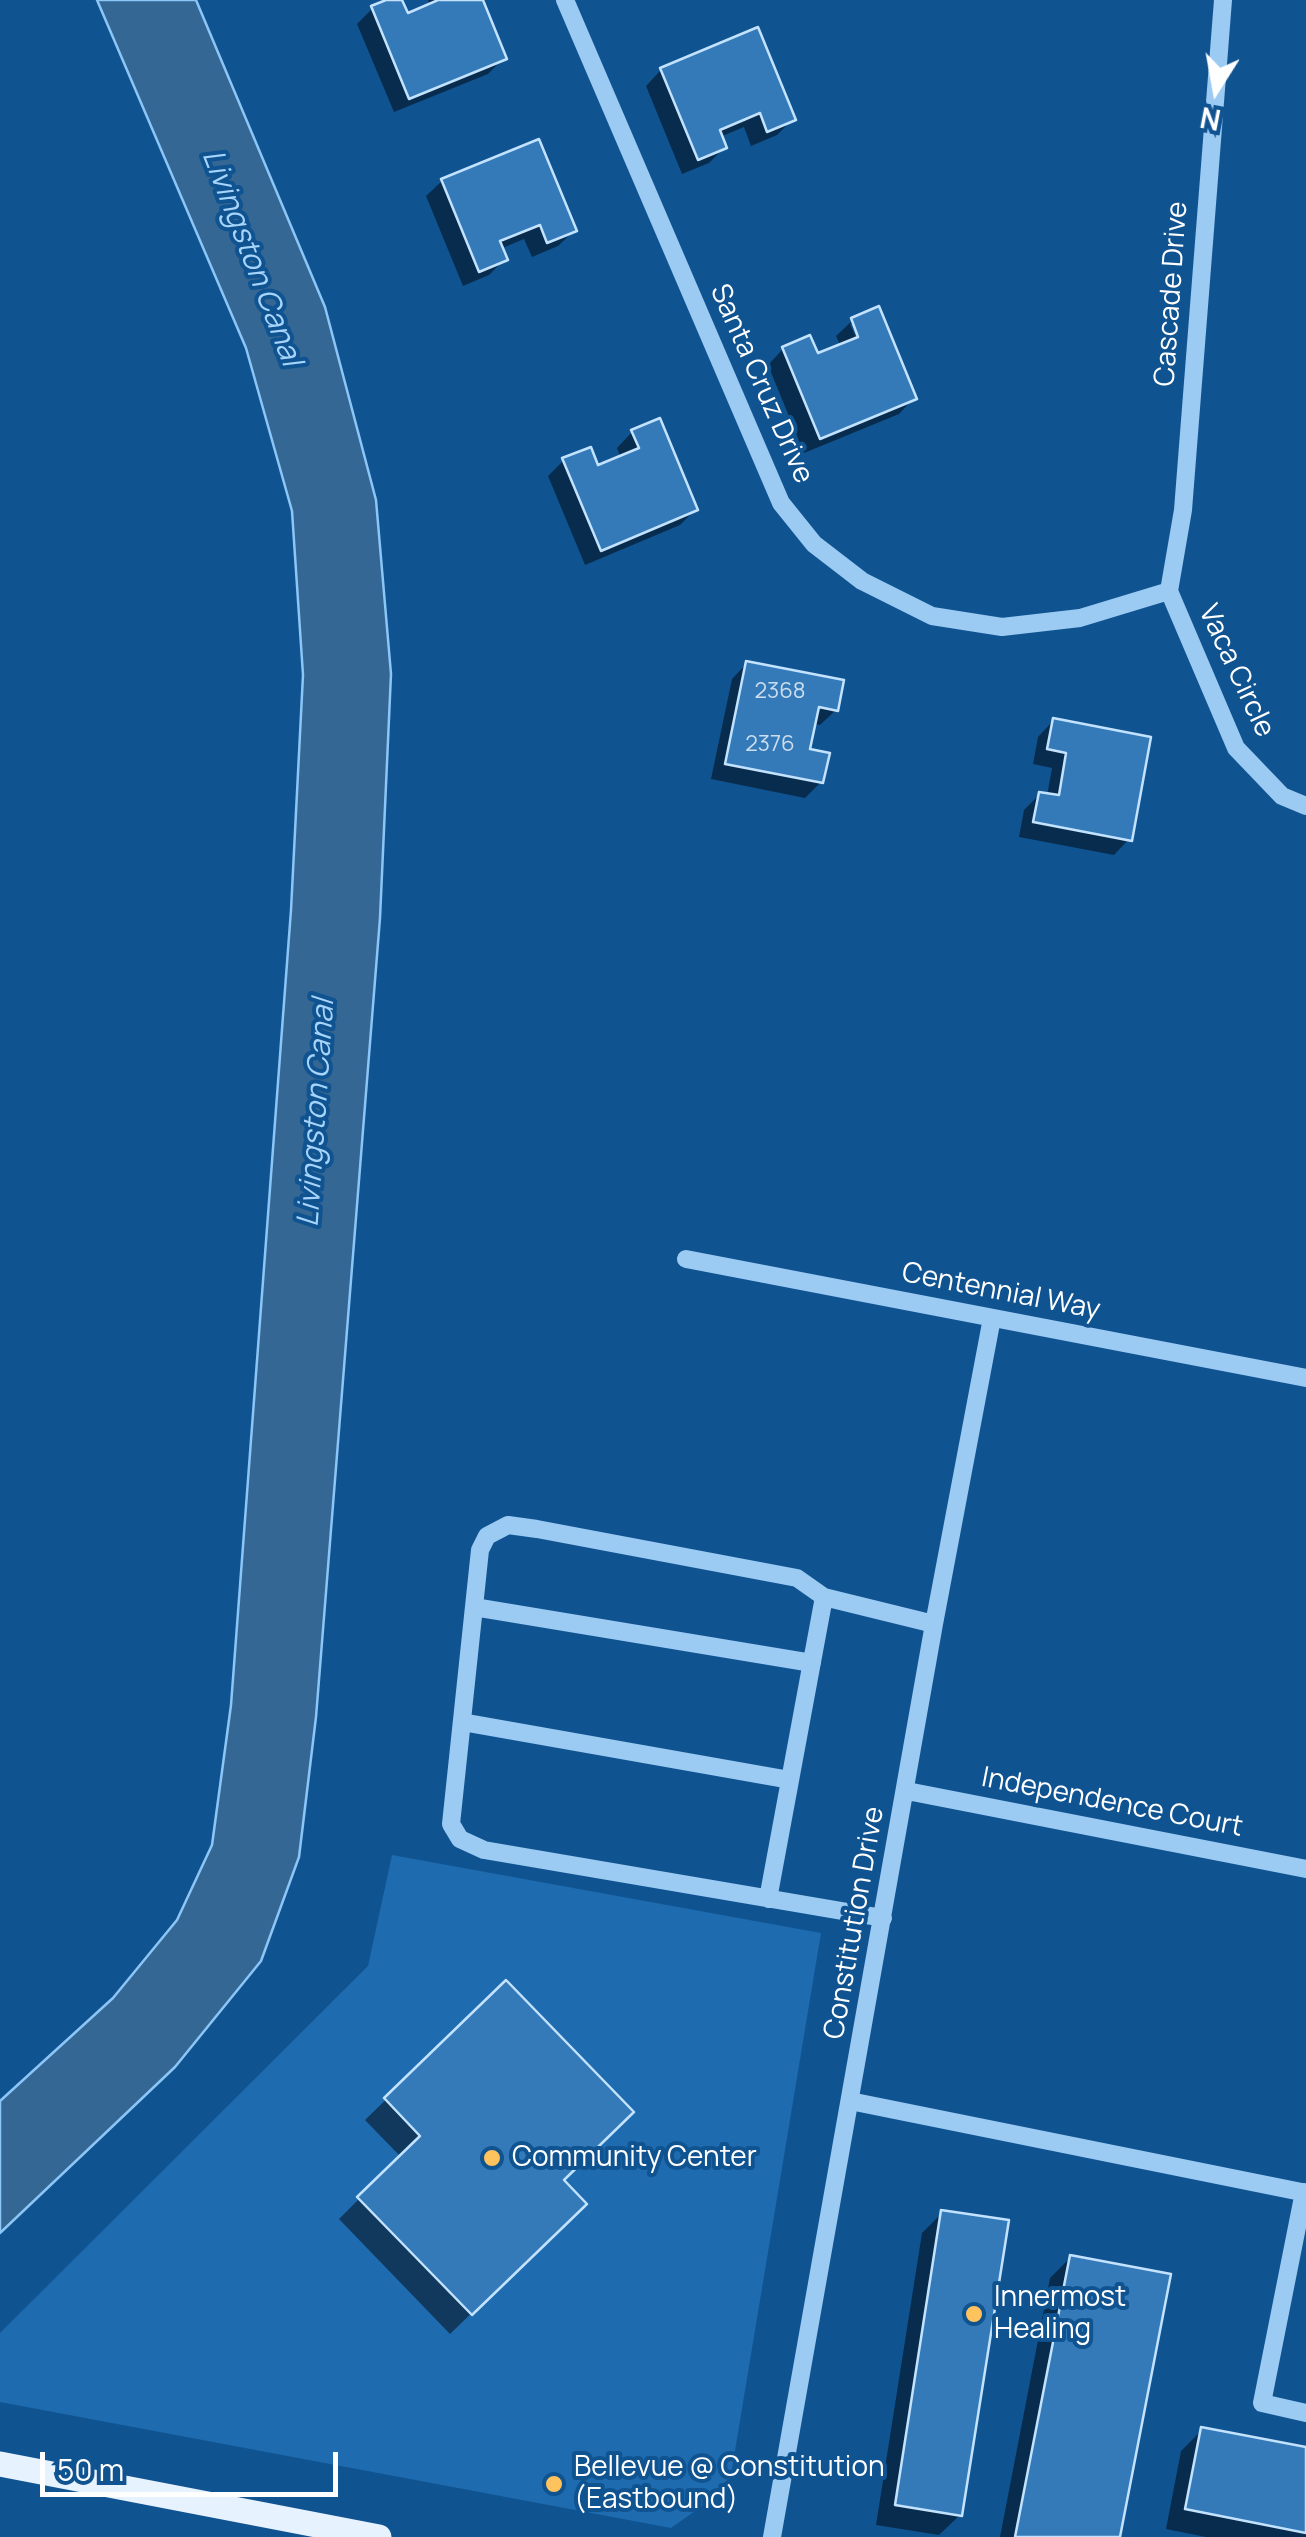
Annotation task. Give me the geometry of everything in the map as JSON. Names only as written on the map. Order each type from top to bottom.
[{"type":"main road","points":[[0,2464],[379,2537]]},
{"type":"street","name":"Santa Cruz Drive","points":[[565,0],[782,503],[814,544],[862,582],[932,616],[1002,627],[1080,618],[1169,591]]},
{"type":"street","name":"Cascade Drive","points":[[1169,591],[1183,510],[1222,0]]},
{"type":"street","name":"Vaca Circle","points":[[1169,591],[1236,748],[1282,796],[1306,806]]},
{"type":"street","name":"Centennial Way","points":[[686,1260],[1306,1378]]},
{"type":"street","name":"Constitution Drive","points":[[772,2537],[992,1318]]},
{"type":"street","points":[[884,1918],[484,1850],[460,1840],[451,1824],[480,1550],[487,1536],[508,1525],[798,1578],[824,1597],[934,1624]]},
{"type":"street","points":[[768,1898],[824,1597]]},
{"type":"street","points":[[474,1607],[812,1662]]},
{"type":"street","points":[[462,1722],[790,1780]]},
{"type":"street","name":"Independence Court","points":[[906,1791],[1306,1870]]},
{"type":"street","points":[[850,2101],[1305,2192],[1262,2403],[1306,2413]]},
{"type":"shaded area","points":[[392,1855],[821,1933],[729,2487],[671,2528],[0,2402],[0,2333],[368,1966]]},
{"type":"water","name":"Livingston Canal","points":[[97,0],[196,0],[325,307],[376,500],[391,674],[380,918],[316,1717],[299,1857],[261,1961],[175,2067],[0,2233],[0,2101],[113,1998],[177,1920],[212,1845],[231,1705],[291,910],[303,675],[292,511],[246,348]]},
{"type":"building","points":[[386,0],[402,0],[408,13],[438,0],[483,0],[507,59],[409,99],[371,6]]},
{"type":"building","points":[[758,27],[796,120],[767,132],[760,113],[720,130],[727,148],[698,160],[660,68]]},
{"type":"building","points":[[539,139],[577,231],[547,243],[540,225],[500,241],[508,260],[479,272],[441,179]]},
{"type":"building","points":[[879,306],[917,399],[820,439],[782,347],[810,335],[818,353],[858,337],[851,318]]},
{"type":"building","points":[[660,418],[698,510],[601,551],[562,458],[591,447],[598,465],[639,448],[631,430]]},
{"type":"building","points":[[746,661],[844,680],[838,711],[819,707],[810,749],[830,753],[823,783],[725,764]]},
{"type":"building","points":[[1053,718],[1151,737],[1132,841],[1033,822],[1039,792],[1059,795],[1066,753],[1047,749]]},
{"type":"building","name":"Community Center","points":[[506,1980],[634,2112],[564,2180],[587,2204],[472,2315],[357,2197],[420,2136],[384,2098]]},
{"type":"building","points":[[941,2210],[1009,2220],[962,2516],[895,2505]]},
{"type":"building","points":[[1070,2255],[1171,2274],[1120,2537],[1015,2537]]},
{"type":"building","points":[[1201,2427],[1306,2447],[1306,2533],[1185,2509]]},
{"type":"place","name":"Community Center","points":[[492,2158]]},
{"type":"place","name":"Innermost Healing","points":[[974,2314]]},
{"type":"place","name":"Bellevue @ Constitution (Eastbound)","points":[[554,2484]]}]
